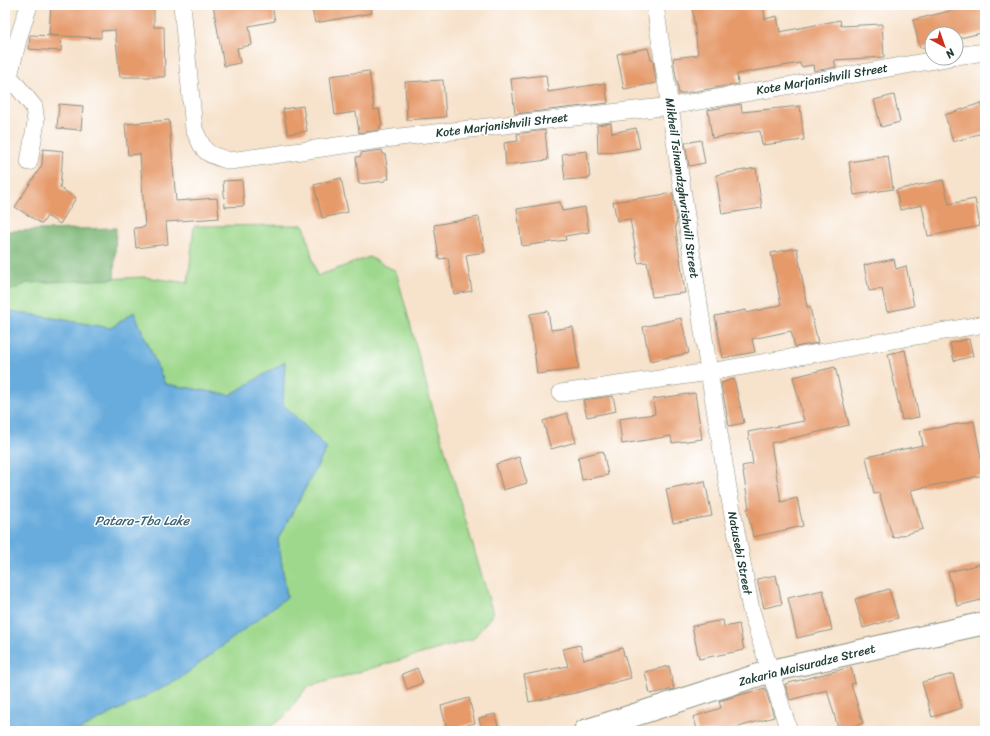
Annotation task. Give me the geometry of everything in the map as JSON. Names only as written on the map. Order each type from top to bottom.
[{"type":"street","points":[[29,5],[7,76],[34,107],[36,122],[29,162]]},
{"type":"street","name":"Kote Marjanishvili Street","points":[[182,5],[194,129],[202,147],[209,155],[230,160],[400,137],[671,106],[924,62]]},
{"type":"street","name":"Mikheil Tsinamdzghvrishvili Street","points":[[655,5],[709,372]]},
{"type":"street","points":[[964,55],[985,52]]},
{"type":"street","points":[[561,393],[709,372],[985,324]]},
{"type":"street","name":"Natusebi Street","points":[[709,372],[729,494],[751,610],[789,731]]},
{"type":"street","name":"Zakaria Maisuradze Street","points":[[585,731],[771,671],[985,623]]},
{"type":"green space","points":[[304,225],[317,276],[369,257],[396,271],[429,395],[493,614],[473,639],[307,687],[284,717],[267,729],[267,731],[74,731],[287,597],[278,539],[327,448],[281,405],[285,363],[230,395],[165,384],[134,312],[111,328],[5,310],[5,293],[27,283],[144,277],[188,283],[194,226]]},
{"type":"green space","points":[[116,228],[114,279],[27,283],[5,293],[5,231]]},
{"type":"water","name":"Patara-Tba Lake","points":[[5,310],[111,328],[134,312],[165,384],[230,395],[285,362],[283,404],[327,448],[278,539],[287,597],[178,680],[77,731],[5,731]]},
{"type":"building","points":[[51,5],[135,5],[135,10],[154,9],[154,27],[164,27],[165,77],[120,77],[115,30],[101,31],[101,38],[62,36],[61,51],[29,49],[30,35],[59,36],[49,35]]},
{"type":"building","points":[[213,5],[272,5],[275,21],[249,26],[252,45],[237,48],[240,63],[224,66]]},
{"type":"building","points":[[311,5],[371,5],[372,13],[315,23]]},
{"type":"building","points":[[692,5],[763,5],[765,19],[777,16],[780,32],[840,20],[841,26],[882,24],[884,57],[834,60],[836,67],[814,71],[813,65],[801,67],[800,63],[737,74],[738,84],[679,94],[673,58],[698,55]]},
{"type":"building","points":[[974,5],[985,5],[985,32],[964,37],[964,26],[924,26],[924,47],[920,48],[913,20]]},
{"type":"building","points":[[648,48],[651,60],[653,60],[656,83],[624,89],[617,54]]},
{"type":"building","points":[[369,71],[374,110],[379,109],[382,126],[380,126],[380,130],[359,133],[356,112],[335,115],[330,76]]},
{"type":"building","points":[[546,75],[548,92],[605,83],[608,103],[515,114],[511,79]]},
{"type":"building","points":[[443,80],[446,117],[407,120],[405,82]]},
{"type":"building","points":[[894,95],[900,122],[881,127],[874,100]]},
{"type":"building","points":[[981,103],[985,116],[985,132],[953,142],[945,115]]},
{"type":"building","points":[[59,104],[83,106],[81,130],[57,128]]},
{"type":"building","points":[[741,104],[742,112],[800,106],[804,140],[762,145],[760,131],[712,138],[708,110]]},
{"type":"building","points":[[303,106],[307,131],[288,134],[283,109]]},
{"type":"building","points":[[169,120],[176,201],[217,198],[219,218],[166,222],[168,244],[136,248],[134,228],[145,227],[140,154],[128,155],[125,124]]},
{"type":"building","points":[[611,123],[612,133],[636,128],[640,148],[618,152],[598,153],[597,125]]},
{"type":"building","points":[[545,130],[548,160],[506,165],[504,143],[518,141],[517,134]]},
{"type":"building","points":[[701,140],[705,163],[689,166],[685,143]]},
{"type":"building","points":[[43,149],[63,151],[60,188],[76,198],[60,224],[47,216],[42,224],[15,207],[42,165]]},
{"type":"building","points":[[382,150],[383,154],[385,154],[389,179],[385,179],[385,181],[359,184],[356,157],[361,156],[361,153]]},
{"type":"building","points":[[587,151],[590,178],[565,180],[562,154]]},
{"type":"building","points":[[888,156],[893,189],[854,195],[849,162]]},
{"type":"building","points":[[756,168],[762,208],[722,214],[716,175]]},
{"type":"building","points":[[341,178],[348,212],[322,218],[314,185]]},
{"type":"building","points":[[242,180],[244,206],[225,207],[223,181]]},
{"type":"building","points":[[943,180],[949,204],[975,199],[980,226],[928,236],[922,205],[900,210],[896,190]]},
{"type":"building","points":[[673,193],[677,224],[675,224],[685,293],[652,297],[647,262],[638,263],[630,219],[617,221],[613,202]]},
{"type":"building","points":[[560,202],[562,211],[585,207],[589,232],[565,236],[566,240],[522,246],[517,209]]},
{"type":"building","points":[[479,217],[485,252],[466,255],[472,291],[454,294],[448,258],[439,259],[434,225]]},
{"type":"building","points":[[797,248],[807,307],[810,307],[818,343],[795,347],[791,331],[752,339],[755,352],[723,358],[715,316],[746,310],[747,313],[781,305],[771,253]]},
{"type":"building","points":[[894,259],[896,269],[906,266],[914,306],[887,312],[882,289],[869,291],[864,265]]},
{"type":"building","points":[[548,311],[551,330],[573,327],[579,369],[537,374],[530,314]]},
{"type":"building","points":[[681,318],[689,353],[650,361],[643,327]]},
{"type":"building","points":[[969,339],[973,356],[954,361],[950,343]]},
{"type":"building","points":[[905,350],[919,417],[902,420],[888,354]]},
{"type":"building","points":[[835,367],[849,425],[771,443],[781,502],[797,498],[803,526],[753,537],[747,509],[749,508],[742,466],[753,464],[748,432],[804,421],[793,377]]},
{"type":"building","points":[[734,379],[744,423],[729,426],[721,383]]},
{"type":"building","points":[[695,393],[702,439],[672,443],[671,436],[622,444],[619,419],[655,414],[653,399]]},
{"type":"building","points":[[613,396],[616,411],[587,417],[583,400]]},
{"type":"building","points":[[567,413],[576,442],[551,449],[543,421]]},
{"type":"building","points":[[974,421],[984,475],[911,490],[923,529],[893,538],[879,493],[874,494],[866,457],[923,445],[920,431]]},
{"type":"building","points":[[603,451],[608,475],[582,480],[578,457]]},
{"type":"building","points":[[519,457],[527,483],[503,490],[496,464]]},
{"type":"building","points":[[705,481],[712,516],[673,523],[666,489]]},
{"type":"building","points":[[985,563],[985,599],[957,606],[948,572]]},
{"type":"building","points":[[776,575],[782,604],[764,608],[757,579]]},
{"type":"building","points":[[889,589],[898,618],[863,628],[855,599]]},
{"type":"building","points":[[823,590],[832,630],[797,638],[788,598]]},
{"type":"building","points":[[723,620],[724,627],[739,624],[744,650],[699,659],[692,626]]},
{"type":"building","points":[[580,645],[584,660],[622,648],[631,678],[575,693],[529,702],[524,675],[568,666],[563,649]]},
{"type":"building","points":[[669,666],[674,689],[650,694],[645,672]]},
{"type":"building","points":[[851,667],[855,683],[851,684],[863,723],[839,731],[827,690],[790,700],[785,684]]},
{"type":"building","points":[[417,668],[423,683],[407,689],[402,674]]},
{"type":"building","points":[[953,674],[962,708],[932,717],[922,682]]},
{"type":"building","points":[[765,688],[774,717],[724,731],[698,731],[693,717],[721,708],[719,701]]},
{"type":"building","points":[[469,698],[475,723],[447,730],[441,706]]},
{"type":"building","points":[[495,714],[499,731],[482,731],[479,718]]}]
